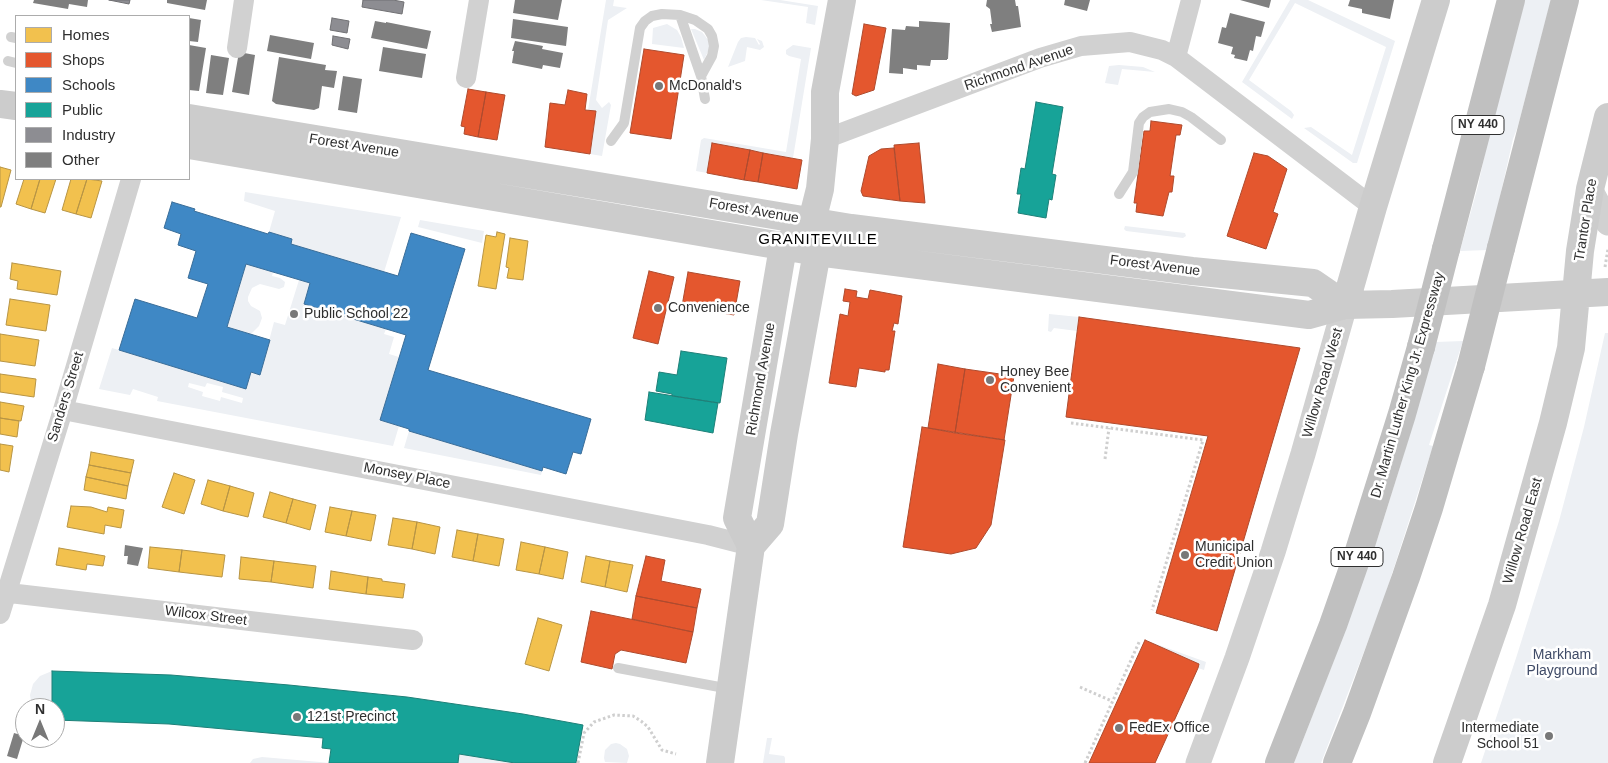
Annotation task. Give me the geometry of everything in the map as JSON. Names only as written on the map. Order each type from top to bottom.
[{"type":"highway","name":"Dr. Martin Luther King Jr. Expressway","points":[[1279,763],[1333,626],[1394,441],[1510,0]]},
{"type":"highway","points":[[1336,763],[1360,705],[1429,508],[1471,366],[1565,0]]},
{"type":"main road","points":[[720,763],[750,546],[770,524],[784,434],[817,252],[812,222],[820,189],[825,92],[842,0]]},
{"type":"main road","name":"Willow Road West","points":[[1345,305],[1436,0]]},
{"type":"main road","points":[[0,104],[15,106]]},
{"type":"main road","name":"Trantor Place","points":[[1576,294],[1580,251],[1590,188],[1608,117]]},
{"type":"main road","name":"Forest Avenue","points":[[190,118],[812,222],[1130,264],[1313,283],[1345,305]]},
{"type":"main road","name":"Forest Avenue","points":[[190,145],[783,247],[1309,315],[1345,305],[1576,294],[1606,279]]},
{"type":"main road","points":[[783,247],[812,222]]},
{"type":"main road","name":"Richmond Avenue","points":[[750,546],[738,518],[783,247]]},
{"type":"main road","name":"Willow Road East","points":[[1447,763],[1502,605],[1520,545],[1571,348],[1576,294]]},
{"type":"street","points":[[236,48],[244,0]]},
{"type":"street","points":[[466,78],[479,0]]},
{"type":"street","points":[[1176,57],[1191,0]]},
{"type":"street","name":"Richmond Avenue","points":[[824,139],[1040,58],[1081,46],[1130,42],[1162,50],[1176,57],[1373,207]]},
{"type":"street","name":"Sanders Street","points":[[0,614],[3,593],[63,410],[131,180]]},
{"type":"street","points":[[1590,188],[1608,223]]},
{"type":"street","name":"Willow Road West","points":[[1198,763],[1237,658],[1273,552],[1345,305]]},
{"type":"street","name":"Monsey Place","points":[[63,410],[708,535],[750,546]]},
{"type":"street","name":"Wilcox Street","points":[[3,593],[413,640]]},
{"type":"lane","points":[[611,141],[624,123],[640,28],[645,21],[652,16],[662,14],[680,15],[695,20],[708,28],[714,46],[712,56],[701,76]]},
{"type":"lane","points":[[680,15],[701,76],[705,100]]},
{"type":"lane","points":[[1119,194],[1133,172],[1139,123],[1150,112],[1169,109],[1182,112],[1221,140]]},
{"type":"lane","points":[[618,668],[731,689]]},
{"type":"path","points":[[1606,279],[1608,249]]},
{"type":"path","points":[[1071,423],[1203,440],[1152,610]]},
{"type":"path","points":[[1105,459],[1109,428]]},
{"type":"path","points":[[1084,763],[1140,640]]},
{"type":"path","points":[[1080,687],[1112,702]]},
{"type":"path","points":[[578,763],[584,733],[594,722],[614,715],[633,716],[641,721],[648,727],[662,750],[676,754]]},
{"type":"green space","points":[[606,0],[614,0],[613,6],[627,8],[608,20],[596,100],[602,108],[609,102],[611,105],[602,156],[590,154],[596,112],[588,110]]},
{"type":"green space","points":[[761,0],[780,0],[818,6],[815,25],[806,23],[808,7]]},
{"type":"green space","points":[[1290,0],[1308,0],[1395,41],[1357,163],[1353,163],[1304,128],[1311,127],[1352,155],[1386,47],[1295,3],[1249,80],[1291,111],[1294,115],[1292,119],[1242,82]]},
{"type":"green space","points":[[1525,0],[1551,0],[1513,139],[1488,250],[1460,251],[1478,186],[1487,144]]},
{"type":"green space","points":[[667,24],[677,30],[684,48],[652,44],[653,28]]},
{"type":"green space","points":[[691,29],[702,32],[709,41],[710,47],[704,60]]},
{"type":"green space","points":[[741,38],[755,38],[759,45],[757,39],[762,41],[764,47],[760,50],[747,47],[745,61],[728,67],[738,42]]},
{"type":"green space","points":[[793,45],[811,48],[793,158],[713,144],[707,173],[696,171],[701,140],[704,138],[786,152],[801,59],[786,54],[786,50]]},
{"type":"green space","points":[[1109,66],[1143,67],[1155,72],[1122,69],[1118,85],[1105,83]]},
{"type":"green space","points":[[245,192],[401,217],[384,272],[291,244],[292,239],[269,232],[275,211],[244,201]]},
{"type":"green space","points":[[420,220],[484,231],[482,243],[418,227]]},
{"type":"green space","points":[[1125,226],[1185,233],[1186,236],[1183,238],[1126,231],[1124,229]]},
{"type":"green space","points":[[246,264],[273,272],[272,276],[280,278],[285,282],[284,287],[279,289],[260,284],[252,288],[248,301],[251,306],[260,311],[262,318],[259,326],[251,334],[227,327]]},
{"type":"green space","points":[[299,280],[310,283],[304,304],[386,329],[384,334],[394,337],[389,354],[399,357],[380,420],[399,426],[393,446],[157,401],[158,397],[133,389],[130,395],[99,389],[112,348],[246,389],[251,372],[260,375],[274,322],[285,325]],"holes":[[[189,383],[205,387],[207,383],[223,387],[222,392],[243,398],[242,403],[221,397],[220,401],[202,396],[203,392],[188,387]]]},
{"type":"green space","points":[[1049,314],[1079,317],[1077,331],[1054,328],[1051,332],[1048,331]]},
{"type":"green space","name":"Markham Playground","points":[[1605,333],[1608,333],[1608,763],[1481,763],[1559,521],[1584,427]]},
{"type":"green space","points":[[1463,341],[1429,445],[1433,446],[1382,605],[1321,763],[1294,763],[1332,665],[1379,534],[1436,342]]},
{"type":"green space","points":[[409,431],[542,471],[541,475],[404,448]]},
{"type":"green space","points":[[1145,640],[1206,662],[1204,670],[1198,668],[1199,664]]},
{"type":"green space","points":[[52,671],[52,698],[30,698],[33,684],[40,676]]},
{"type":"green space","points":[[767,738],[772,738],[769,754],[784,756],[785,763],[763,763]]},
{"type":"green space","points":[[616,743],[627,749],[629,756],[627,763],[605,762],[605,750],[611,744]]},
{"type":"green space","points":[[459,754],[515,763],[458,763]]},
{"type":"green space","points":[[262,757],[329,763],[250,763],[253,759]]},
{"type":"building: Homes","points":[[0,167],[11,170],[1,207],[0,207]]},
{"type":"building: Homes","points":[[24,180],[40,180],[31,209],[16,204]]},
{"type":"building: Homes","points":[[40,180],[56,180],[45,213],[31,209]]},
{"type":"building: Homes","points":[[71,180],[87,180],[76,214],[62,210]]},
{"type":"building: Homes","points":[[87,180],[102,181],[91,218],[76,214]]},
{"type":"building: Homes","points":[[497,232],[505,234],[496,289],[478,286],[486,235],[496,237]]},
{"type":"building: Homes","points":[[510,238],[528,241],[523,280],[507,278],[509,268],[506,267]]},
{"type":"building: Homes","points":[[12,263],[61,271],[57,295],[17,289],[18,281],[10,279]]},
{"type":"building: Homes","points":[[10,299],[50,305],[46,331],[6,325]]},
{"type":"building: Homes","points":[[0,334],[39,340],[35,366],[0,361]]},
{"type":"building: Homes","points":[[0,374],[36,379],[34,397],[0,392]]},
{"type":"building: Homes","points":[[0,402],[24,406],[21,421],[0,418]]},
{"type":"building: Homes","points":[[0,418],[19,421],[17,437],[0,434]]},
{"type":"building: Homes","points":[[0,444],[13,446],[9,472],[0,470]]},
{"type":"building: Homes","points":[[91,452],[134,460],[131,473],[89,465]]},
{"type":"building: Homes","points":[[89,465],[131,473],[128,486],[86,477]]},
{"type":"building: Homes","points":[[174,473],[195,480],[184,514],[162,507]]},
{"type":"building: Homes","points":[[86,477],[128,486],[126,499],[84,490]]},
{"type":"building: Homes","points":[[208,480],[230,486],[223,511],[201,504]]},
{"type":"building: Homes","points":[[230,486],[254,493],[248,517],[223,511]]},
{"type":"building: Homes","points":[[270,492],[293,499],[286,523],[263,517]]},
{"type":"building: Homes","points":[[293,499],[316,505],[310,530],[286,523]]},
{"type":"building: Homes","points":[[71,506],[91,507],[107,512],[108,507],[124,510],[121,528],[105,525],[104,534],[67,527]]},
{"type":"building: Homes","points":[[330,507],[352,511],[346,536],[325,532]]},
{"type":"building: Homes","points":[[352,511],[376,515],[371,541],[346,536]]},
{"type":"building: Homes","points":[[393,518],[417,522],[412,549],[388,545]]},
{"type":"building: Homes","points":[[417,522],[440,527],[435,554],[412,549]]},
{"type":"building: Homes","points":[[457,530],[478,534],[473,561],[452,557]]},
{"type":"building: Homes","points":[[478,534],[504,539],[499,566],[473,561]]},
{"type":"building: Homes","points":[[521,542],[545,547],[539,574],[516,570]]},
{"type":"building: Homes","points":[[150,547],[182,550],[179,572],[148,568]]},
{"type":"building: Homes","points":[[545,547],[568,552],[563,579],[539,574]]},
{"type":"building: Homes","points":[[59,548],[105,556],[103,566],[87,564],[86,570],[56,565]]},
{"type":"building: Homes","points":[[182,550],[225,555],[222,577],[179,572]]},
{"type":"building: Homes","points":[[586,556],[610,561],[605,587],[581,582]]},
{"type":"building: Homes","points":[[241,557],[274,561],[271,582],[239,579]]},
{"type":"building: Homes","points":[[274,561],[316,566],[313,588],[271,582]]},
{"type":"building: Homes","points":[[610,561],[633,565],[627,592],[605,587]]},
{"type":"building: Homes","points":[[331,571],[368,577],[366,594],[329,589]]},
{"type":"building: Homes","points":[[368,577],[405,584],[403,598],[366,594]]},
{"type":"building: Homes","points":[[538,618],[562,625],[549,671],[525,664]]},
{"type":"building: Shops","points":[[864,24],[886,28],[874,90],[856,96],[852,94]]},
{"type":"building: Shops","name":"McDonald's","points":[[644,49],[684,55],[671,139],[630,133]]},
{"type":"building: Shops","points":[[468,89],[486,92],[478,137],[464,134],[465,127],[461,126]]},
{"type":"building: Shops","points":[[568,90],[587,94],[585,110],[596,111],[590,154],[545,147],[550,103],[565,105]]},
{"type":"building: Shops","points":[[486,92],[505,95],[497,140],[478,137]]},
{"type":"building: Shops","points":[[1151,121],[1182,125],[1180,135],[1176,135],[1170,176],[1174,176],[1172,192],[1169,192],[1163,216],[1136,212],[1137,203],[1134,203],[1144,131],[1150,131]]},
{"type":"building: Shops","points":[[712,143],[750,150],[744,180],[707,173]]},
{"type":"building: Shops","points":[[919,143],[925,203],[900,201],[894,145]]},
{"type":"building: Shops","points":[[894,148],[900,201],[863,196],[861,191],[869,156],[881,149]]},
{"type":"building: Shops","points":[[750,150],[763,153],[758,182],[744,180]]},
{"type":"building: Shops","points":[[763,153],[802,160],[797,189],[758,182]]},
{"type":"building: Shops","points":[[1254,153],[1268,156],[1287,169],[1273,212],[1278,214],[1266,249],[1227,236]]},
{"type":"building: Shops","points":[[649,271],[674,277],[658,344],[633,338]]},
{"type":"building: Shops","points":[[688,272],[740,281],[734,315],[682,306]]},
{"type":"building: Shops","points":[[845,289],[857,291],[856,297],[868,299],[870,290],[902,296],[898,324],[894,323],[892,331],[895,331],[889,370],[885,370],[885,372],[859,368],[856,387],[829,383],[840,314],[848,316],[850,302],[843,301]]},
{"type":"building: Shops","points":[[1079,317],[1300,348],[1217,631],[1156,613],[1208,436],[1066,417]]},
{"type":"building: Shops","points":[[938,364],[965,369],[955,433],[928,428]]},
{"type":"building: Shops","points":[[965,369],[1014,376],[1004,440],[955,433]]},
{"type":"building: Shops","points":[[922,427],[1005,440],[991,525],[976,548],[951,554],[903,547]]},
{"type":"building: Shops","points":[[646,556],[665,560],[661,581],[701,589],[697,608],[636,596]]},
{"type":"building: Shops","points":[[636,596],[697,608],[693,632],[632,619]]},
{"type":"building: Shops","points":[[591,611],[693,632],[686,663],[621,650],[615,654],[612,669],[581,662]]},
{"type":"building: Shops","points":[[1145,640],[1199,664],[1155,763],[1089,763]]},
{"type":"building: Schools","points":[[172,202],[195,209],[194,211],[268,234],[269,232],[292,239],[291,244],[398,276],[411,233],[465,249],[428,370],[591,419],[581,454],[573,452],[566,474],[543,467],[542,471],[409,431],[409,429],[380,420],[406,335],[304,304],[310,283],[246,264],[227,327],[270,340],[260,375],[251,372],[246,389],[119,350],[135,299],[197,318],[208,284],[188,278],[196,251],[178,245],[181,234],[164,228]]},
{"type":"building: Public","points":[[1036,102],[1063,107],[1052,174],[1056,175],[1052,200],[1049,199],[1046,218],[1018,213],[1021,194],[1017,194],[1021,168],[1025,169]]},
{"type":"building: Public","points":[[681,351],[727,358],[720,403],[672,396],[672,394],[656,391],[659,372],[677,375]]},
{"type":"building: Public","points":[[649,392],[718,403],[713,433],[645,420]]},
{"type":"building: Public","name":"121st Precinct","points":[[52,671],[171,675],[407,697],[583,725],[576,763],[515,763],[459,754],[458,763],[329,763],[331,749],[322,748],[323,738],[169,724],[65,720],[65,698],[52,698]]},
{"type":"building: Industry","points":[[109,0],[130,0],[129,4]]},
{"type":"building: Industry","points":[[363,0],[404,2],[402,14],[362,7]]},
{"type":"building: Industry","points":[[332,18],[349,21],[347,33],[330,30]]},
{"type":"building: Industry","points":[[333,36],[350,39],[348,49],[332,45]]},
{"type":"building: Other","points":[[34,0],[88,0],[87,7],[69,4],[68,9],[33,3]]},
{"type":"building: Other","points":[[167,0],[207,0],[205,10],[167,3]]},
{"type":"building: Other","points":[[515,0],[562,0],[558,20],[513,13]]},
{"type":"building: Other","points":[[987,0],[1015,0],[1016,6],[1018,6],[1021,27],[992,32],[990,9],[986,6]]},
{"type":"building: Other","points":[[1065,0],[1090,0],[1087,11],[1064,5]]},
{"type":"building: Other","points":[[1240,0],[1271,0],[1269,8]]},
{"type":"building: Other","points":[[1350,0],[1394,0],[1390,19],[1362,13],[1362,9],[1348,6]]},
{"type":"building: Other","points":[[1230,13],[1265,22],[1261,37],[1256,36],[1253,51],[1250,50],[1247,61],[1234,58],[1235,55],[1231,54],[1233,47],[1218,43],[1222,27],[1226,28]]},
{"type":"building: Other","points":[[190,18],[201,20],[198,42],[190,41]]},
{"type":"building: Other","points":[[513,19],[568,27],[566,46],[511,38]]},
{"type":"building: Other","points":[[375,21],[431,31],[427,49],[371,38]]},
{"type":"building: Other","points":[[919,21],[950,23],[948,59],[931,60],[930,66],[917,65],[917,70],[903,68],[903,74],[889,73],[892,29],[905,30],[906,26],[919,27]]},
{"type":"building: Other","points":[[270,35],[314,43],[311,59],[267,51]]},
{"type":"building: Other","points":[[515,41],[543,46],[542,49],[563,53],[560,68],[543,65],[542,69],[512,63],[514,51],[512,51]]},
{"type":"building: Other","points":[[190,45],[206,48],[199,91],[190,90]]},
{"type":"building: Other","points":[[383,47],[426,54],[422,78],[379,71]]},
{"type":"building: Other","points":[[239,52],[255,55],[249,95],[232,92]]},
{"type":"building: Other","points":[[211,55],[229,58],[223,95],[206,93]]},
{"type":"building: Other","points":[[279,57],[326,65],[325,70],[337,71],[334,88],[322,86],[319,108],[314,110],[276,104],[272,101]]},
{"type":"building: Other","points":[[343,76],[362,79],[357,113],[338,110]]},
{"type":"building: Other","points":[[125,545],[143,548],[138,566],[127,564],[128,556],[124,556]]},
{"type":"building: Other","points":[[15,733],[15,748],[20,748],[17,759],[7,756]]},
{"type":"place","name":"McDonald's","points":[[659,86]]},
{"type":"place","name":"Convenience","points":[[658,308]]},
{"type":"place","name":"Public School 22","points":[[294,314]]},
{"type":"place","name":"Honey Bee Convenient","points":[[990,380]]},
{"type":"place","name":"Municipal Credit Union","points":[[1185,555]]},
{"type":"place","name":"121st Precinct","points":[[297,717]]},
{"type":"place","name":"FedEx Office","points":[[1119,728]]},
{"type":"place","name":"Intermediate School 51","points":[[1549,736]]},
{"type":"district","name":"GRANITEVILLE","points":[[818,240]]}]
